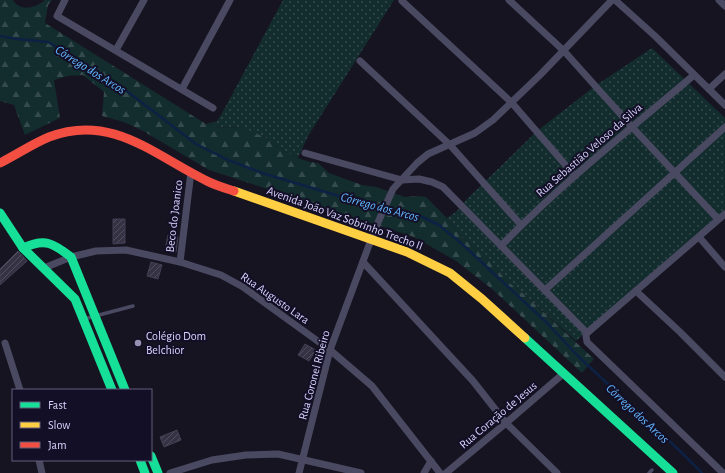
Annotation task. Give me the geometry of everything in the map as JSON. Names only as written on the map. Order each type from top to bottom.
[{"type":"street","points":[[65,0],[57,16],[214,108]]},
{"type":"street","points":[[116,50],[144,0]]},
{"type":"street","points":[[182,89],[230,0]]},
{"type":"street","points":[[509,0],[564,51],[718,220]]},
{"type":"street","points":[[614,0],[725,104]]},
{"type":"street","name":"Rua Coronel Ribeiro","points":[[299,473],[330,350],[371,239],[393,190],[417,163],[428,154],[475,133],[493,120],[512,103],[614,0]]},
{"type":"street","points":[[719,0],[725,6]]},
{"type":"street","points":[[402,1],[512,103],[575,176]]},
{"type":"street","points":[[360,61],[450,145],[521,225]]},
{"type":"street","points":[[709,89],[725,74]]},
{"type":"street","name":"Rua Sebastião Veloso da Silva","points":[[501,246],[521,225],[575,176],[694,75]]},
{"type":"street","points":[[545,290],[725,127]]},
{"type":"street","name":"Avenida João Vaz Sobrinho Trecho II","points":[[0,163],[49,137],[73,131],[95,130],[120,135],[137,142],[206,181],[407,252],[450,273],[482,298],[673,473]]},
{"type":"street","points":[[305,153],[402,180],[419,179],[444,187],[587,333]]},
{"type":"street","name":"Beco do Joanico","points":[[180,262],[191,172]]},
{"type":"street","points":[[0,213],[23,248],[75,299],[112,389]]},
{"type":"street","points":[[722,473],[587,342],[586,336],[587,333],[725,214]]},
{"type":"street","points":[[699,237],[725,267]]},
{"type":"street","points":[[23,248],[35,242],[48,242],[61,249],[71,257],[124,389]]},
{"type":"street","name":"Rua Augusto Lara","points":[[44,268],[71,257],[96,251],[126,250],[180,262],[221,274],[243,286],[330,350],[372,386],[440,473]]},
{"type":"street","points":[[363,262],[473,381],[506,423],[557,473]]},
{"type":"street","points":[[636,291],[680,332],[725,378]]},
{"type":"street","points":[[5,343],[20,389]]},
{"type":"street","name":"Rua Coração de Jesus","points":[[446,473],[564,373]]},
{"type":"street","points":[[170,473],[212,460],[246,455],[278,454],[361,473]]},
{"type":"street","points":[[152,458],[158,473]]},
{"type":"street","points":[[39,461],[42,473]]},
{"type":"street","points":[[140,461],[145,473]]},
{"type":"street","points":[[424,473],[432,461]]},
{"type":"lane","points":[[83,320],[133,306]]},
{"type":"green space","points":[[0,0],[13,0],[16,4],[28,8],[33,7],[45,0],[52,0],[48,5],[45,23],[206,124],[225,128],[240,127],[253,132],[266,138],[277,147],[298,158],[318,163],[329,173],[362,185],[376,187],[405,197],[426,197],[447,218],[463,239],[481,251],[508,282],[525,295],[594,359],[582,373],[492,289],[456,261],[414,237],[209,170],[143,131],[124,122],[102,116],[104,92],[83,75],[68,76],[54,80],[60,118],[25,135],[14,105],[0,101]]},
{"type":"green space","points":[[283,0],[394,0],[308,136],[298,158],[277,147],[266,138],[240,127],[225,128],[206,124],[217,121],[221,115]]},
{"type":"green space","points":[[652,48],[725,118],[725,213],[576,341],[525,295],[508,282],[481,251],[463,239],[447,218],[457,211],[467,199],[537,131],[595,86]]},
{"type":"building","points":[[113,219],[125,219],[125,243],[113,244]]},
{"type":"building","points":[[168,235],[178,237],[176,252],[165,250]]},
{"type":"building","points":[[18,251],[27,261],[0,285],[0,269]]},
{"type":"building","points":[[151,262],[162,265],[158,279],[147,276]]},
{"type":"building","points":[[305,344],[316,350],[309,361],[298,355]]},
{"type":"building","points":[[177,430],[181,440],[164,447],[160,437]]},
{"type":"waterway","name":"Córrego dos Arcos","points":[[0,36],[48,42],[87,65],[111,83],[128,92],[196,144],[228,160],[262,173],[383,209],[418,215],[439,225],[461,243],[544,320],[580,358],[702,473]]},
{"type":"traffic: fast","points":[[0,213],[23,248],[75,299],[112,389]]},
{"type":"traffic: fast","points":[[23,248],[37,243],[54,245],[71,257],[125,389]]},
{"type":"traffic: fast","points":[[525,338],[673,473]]},
{"type":"traffic: fast","points":[[152,458],[158,473]]},
{"type":"traffic: fast","points":[[140,461],[145,473]]},
{"type":"traffic: slow","points":[[234,191],[407,252],[450,273],[482,299],[525,338]]},
{"type":"traffic: jam","points":[[0,163],[49,137],[71,131],[92,130],[112,133],[131,140],[208,182],[234,191]]},
{"type":"place","name":"Colégio Dom Belchior","points":[[138,343]]}]
